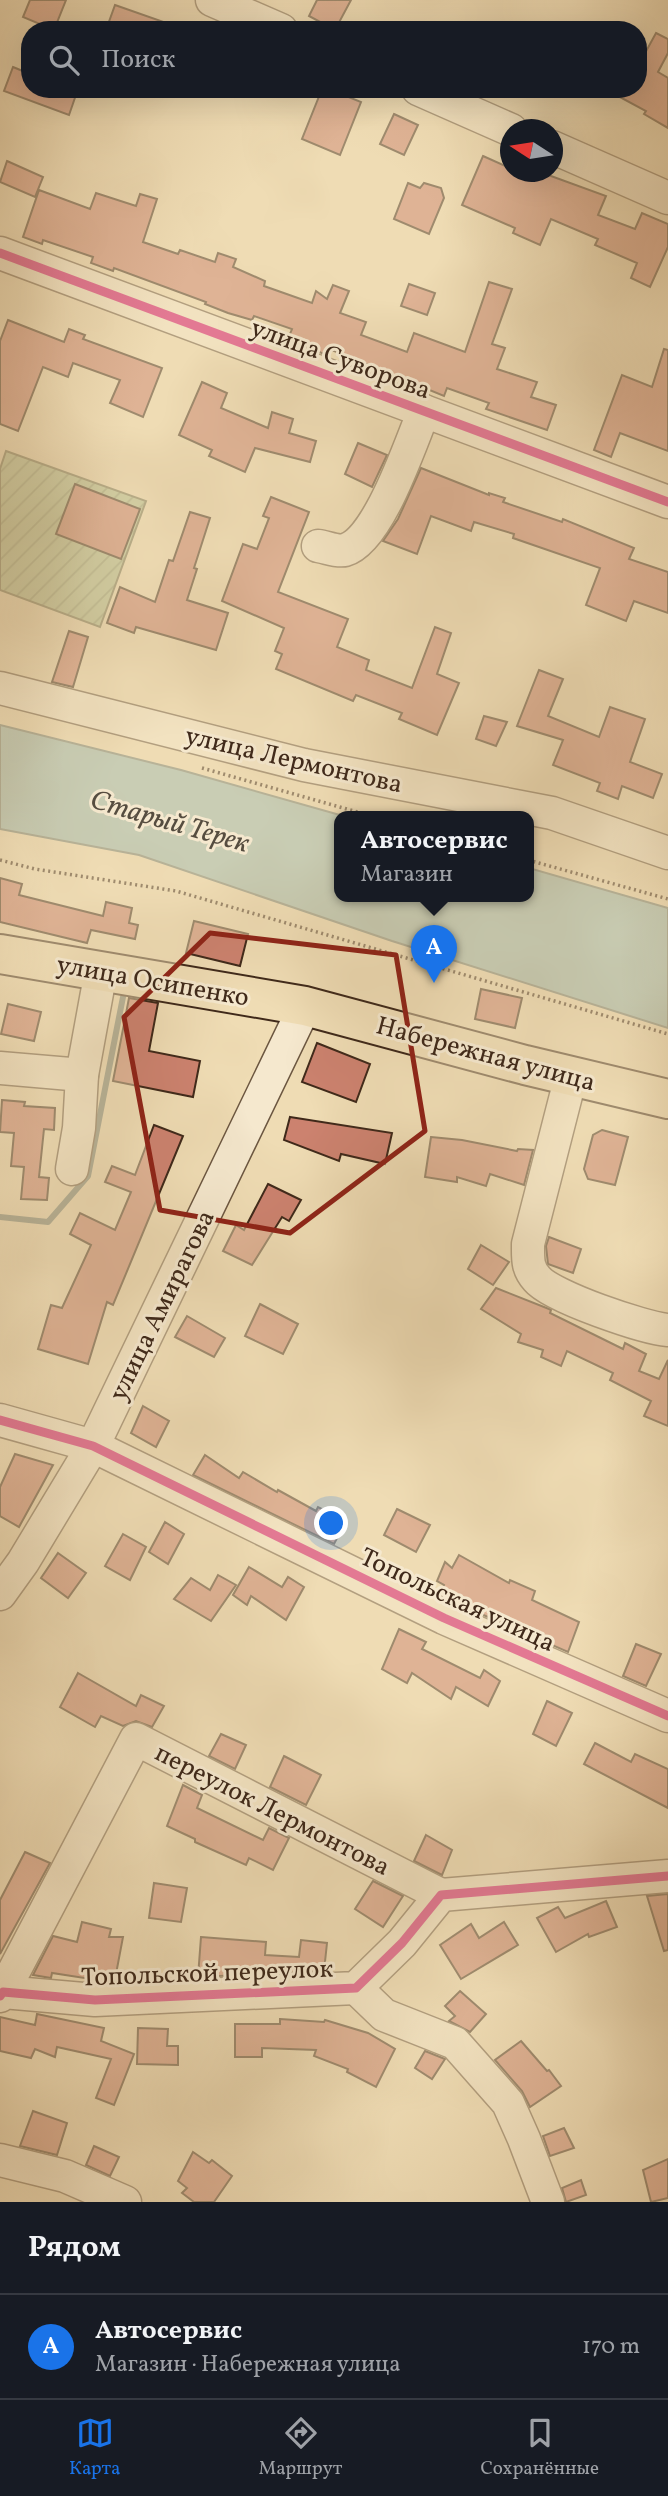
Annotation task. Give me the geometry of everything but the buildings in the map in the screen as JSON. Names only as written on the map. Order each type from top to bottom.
[{"type":"main road","name":"улица Осипенко","points":[[0,954],[305,1006]]},
{"type":"main road","name":"Набережная улица","points":[[305,1006],[668,1099]]},
{"type":"street","points":[[212,0],[260,21]]},
{"type":"street","points":[[438,98],[500,125]]},
{"type":"street","points":[[563,153],[668,198]]},
{"type":"street","name":"улица Суворова","points":[[0,253],[668,502]]},
{"type":"street","points":[[318,545],[342,551],[358,544],[378,518],[424,411]]},
{"type":"street","name":"улица Лермонтова","points":[[0,688],[304,765],[552,813],[668,853]]},
{"type":"street","points":[[72,1169],[79,1128],[82,1076],[101,971]]},
{"type":"street","name":"улица Амирагова","points":[[0,1594],[23,1562],[93,1447],[305,1006]]},
{"type":"street","points":[[0,1068],[82,1076]]},
{"type":"street","points":[[570,1076],[528,1244],[528,1267],[539,1282],[555,1292],[596,1309],[668,1330]]},
{"type":"street","name":"Топольская улица","points":[[0,1420],[93,1447],[444,1618],[668,1716]]},
{"type":"street","name":"переулок Лермонтова","points":[[1,1994],[136,1739],[441,1895]]},
{"type":"street","points":[[441,1895],[668,1875]]},
{"type":"street","name":"Топольской переулок","points":[[1,1994],[95,2000],[356,1988],[402,1943],[441,1895]]},
{"type":"street","points":[[356,1988],[384,2015],[455,2043],[508,2103],[548,2202]]},
{"type":"street","points":[[0,2160],[65,2176],[125,2202]]},
{"type":"path","points":[[197,767],[353,811]]},
{"type":"path","points":[[0,860],[35,869],[176,891],[668,1034]]},
{"type":"path","points":[[534,862],[668,899]]},
{"type":"highlighted area","points":[[210,933],[396,955],[425,1131],[290,1233],[160,1210],[124,1017]]},
{"type":"green space","points":[[6,451],[146,501],[100,627],[0,590],[0,469]]},
{"type":"water","name":"Старый Терек","points":[[0,725],[181,770],[334,813],[334,902],[534,902],[534,869],[668,908],[668,1028],[392,941],[139,855],[0,829]]},
{"type":"waterway","points":[[0,1217],[48,1222],[88,1176],[123,997]]},
{"type":"cycle path","points":[[0,253],[668,502]]},
{"type":"cycle path","points":[[0,1420],[93,1446],[444,1618],[668,1716]]},
{"type":"cycle path","points":[[0,1996],[3,1992],[95,2000],[356,1988],[402,1943],[441,1895],[668,1876]]},
{"type":"place","name":"Автосервис","points":[[434,983]]}]
